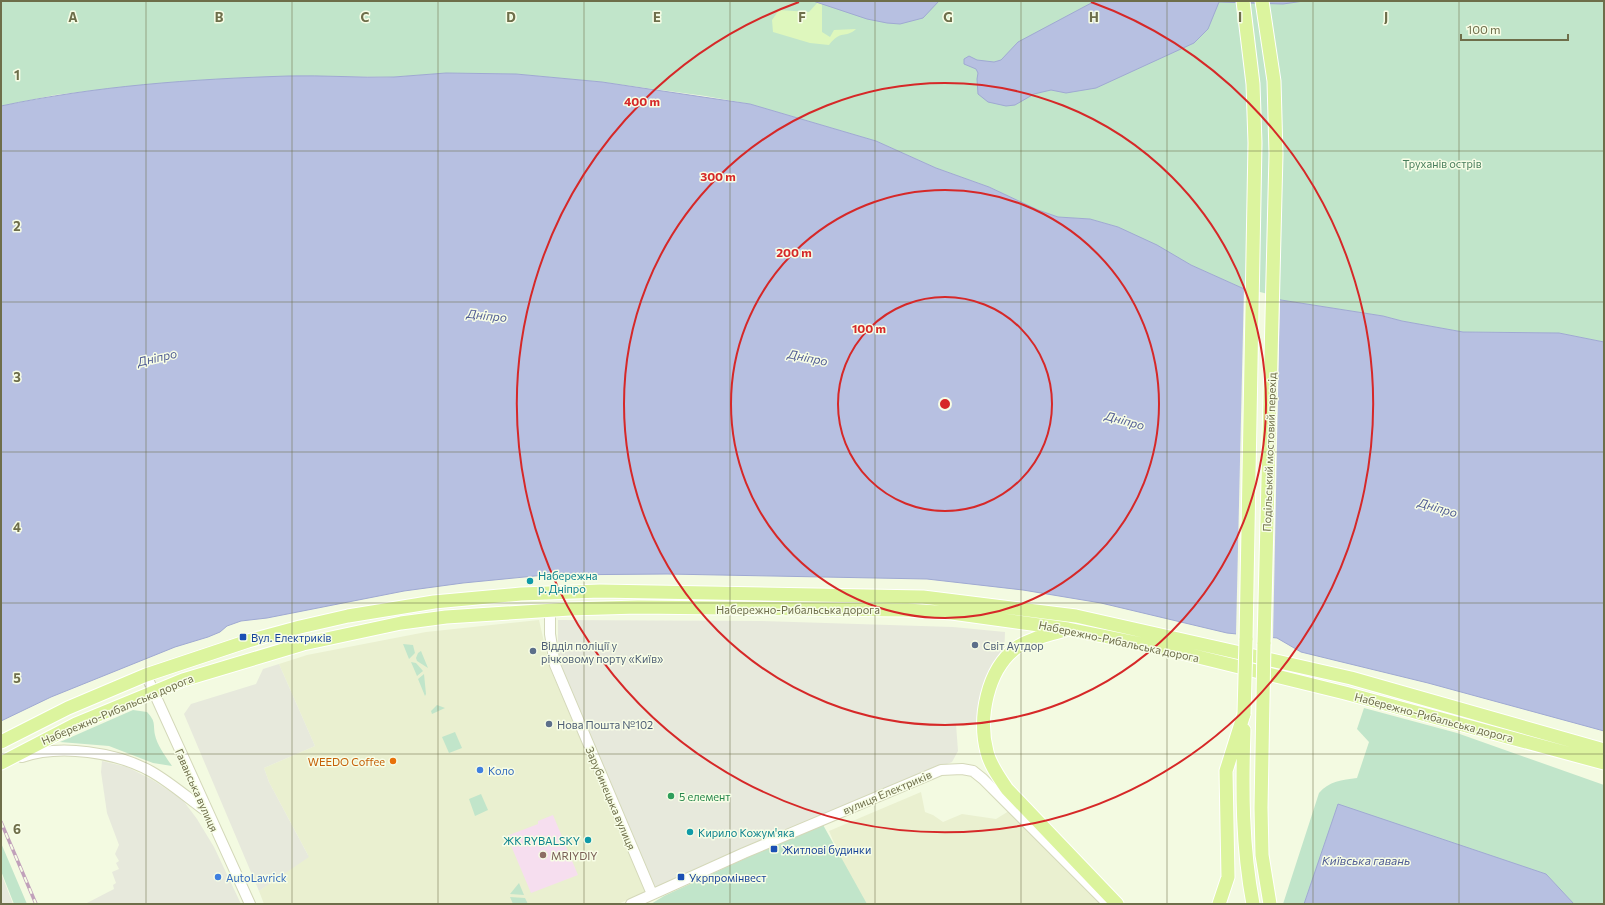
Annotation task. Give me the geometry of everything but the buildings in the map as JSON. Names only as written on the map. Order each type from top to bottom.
[{"type":"main road","name":"Подільський мостовий перехід","points":[[1243,1],[1253,84],[1255,143],[1243,815],[1244,844],[1253,904]]},
{"type":"main road","name":"Подільський мостовий перехід","points":[[1262,1],[1274,81],[1276,154],[1261,808],[1262,856],[1270,904]]},
{"type":"main road","name":"Набережно-Рибальська дорога","points":[[1,742],[68,708],[146,675],[248,641],[300,627],[382,610],[454,600],[522,594],[600,591],[923,596],[1076,616],[1351,678],[1604,750]]},
{"type":"main road","name":"Набережно-Рибальська дорога","points":[[1,763],[76,724],[183,680],[302,644],[357,632],[446,617],[550,610],[638,607],[907,610],[974,616],[1068,629],[1170,650],[1338,691],[1604,763]]},
{"type":"main road","points":[[1068,629],[1022,645],[1007,657],[999,668],[990,689],[985,706],[984,734],[990,760],[1007,789],[1117,904]]},
{"type":"main road","points":[[1219,904],[1228,877],[1226,771],[1244,714]]},
{"type":"street","name":"Зарубинецька вулиця","points":[[550,610],[550,634],[555,665],[652,894]]},
{"type":"street","name":"Гаванська вулиця","points":[[146,675],[206,811],[250,904]]},
{"type":"street","points":[[1,763],[44,751],[63,750],[108,755],[152,772],[206,811]]},
{"type":"street","name":"вулиця Електриків","points":[[631,904],[892,790],[941,770],[957,769],[973,771],[998,792],[1108,904]]},
{"type":"shaded area","points":[[539,620],[550,668],[646,892],[618,904],[264,904],[259,891],[308,855],[269,782],[264,768],[315,746],[279,664],[307,655],[426,632]]},
{"type":"shaded area","points":[[558,620],[760,621],[953,627],[1005,632],[1004,660],[983,723],[956,724],[958,751],[952,762],[822,816],[654,891],[558,661]]},
{"type":"shaded area","points":[[279,664],[315,746],[264,768],[269,782],[309,857],[259,891],[184,714],[191,704],[256,684],[263,669]]},
{"type":"shaded area","points":[[102,761],[127,767],[151,779],[182,799],[197,819],[214,847],[241,904],[85,904],[114,889],[113,885],[116,883],[112,872],[119,869],[116,863],[119,861],[115,854],[119,845],[107,813],[101,772]]},
{"type":"shaded area","points":[[921,792],[925,812],[933,815],[943,822],[962,814],[996,819],[1009,811],[1105,904],[860,904],[829,831]]},
{"type":"shaded area","name":"MRIYDIY","points":[[553,815],[578,875],[531,893],[507,836],[538,824],[538,821]]},
{"type":"shaded area","points":[[1,873],[13,904],[1,904]]},
{"type":"green space","name":"Труханів острів","points":[[1,1],[1604,1],[1604,342],[1559,333],[1463,332],[1383,316],[1281,300],[1251,292],[1191,265],[1118,227],[1090,219],[1058,217],[1038,210],[989,187],[936,168],[876,141],[750,104],[705,96],[602,82],[516,74],[446,73],[395,77],[289,76],[212,80],[113,88],[55,95],[1,106]]},
{"type":"green space","points":[[403,644],[413,645],[415,653],[409,659]]},
{"type":"green space","points":[[421,651],[428,668],[417,661],[416,658],[418,653]]},
{"type":"green space","points":[[411,662],[416,663],[423,671],[417,676]]},
{"type":"green space","points":[[424,674],[426,694],[425,696],[418,679]]},
{"type":"green space","points":[[437,705],[445,708],[432,714],[431,711]]},
{"type":"green space","points":[[1364,708],[1457,733],[1604,785],[1604,904],[1574,904],[1546,874],[1338,805],[1304,904],[1283,904],[1319,793],[1327,786],[1341,780],[1357,778],[1369,742],[1357,729]]},
{"type":"green space","points":[[133,710],[147,712],[150,715],[154,723],[155,735],[158,743],[172,766],[153,763],[109,746],[60,742]]},
{"type":"green space","points":[[455,732],[462,748],[449,753],[442,737]]},
{"type":"green space","points":[[481,794],[488,810],[475,816],[469,799]]},
{"type":"green space","points":[[822,823],[867,904],[651,904],[664,896]]},
{"type":"green space","points":[[1,843],[27,904],[14,904],[1,871]]},
{"type":"green space","points":[[519,883],[524,895],[510,894]]},
{"type":"green space","points":[[510,897],[525,898],[528,904],[513,904]]},
{"type":"sand","points":[[818,2],[822,4],[822,32],[830,37],[834,30],[856,29],[852,32],[837,37],[829,45],[810,43],[773,32],[772,20],[779,10],[809,12]]},
{"type":"water","points":[[813,1],[939,1],[923,18],[900,24],[867,19]]},
{"type":"water","points":[[1095,1],[1304,1],[1283,4],[1219,2],[1208,29],[1194,43],[1096,88],[1066,93],[1051,90],[1034,94],[1015,105],[1006,106],[988,102],[978,94],[978,73],[976,69],[964,64],[964,59],[969,56],[977,60],[994,62],[1001,60],[1018,42]]},
{"type":"water","name":"Дніпро","points":[[446,73],[516,74],[602,82],[750,104],[876,141],[936,168],[989,187],[1038,210],[1058,217],[1090,219],[1118,227],[1157,245],[1191,265],[1251,292],[1281,300],[1383,316],[1463,332],[1559,333],[1604,342],[1604,731],[1428,683],[1301,652],[1277,638],[1227,633],[1101,603],[1023,590],[927,579],[667,574],[545,575],[463,583],[404,591],[267,618],[241,621],[227,626],[220,632],[208,637],[175,647],[51,697],[1,721],[1,106],[72,93],[216,79],[288,76],[394,77]]},
{"type":"water","name":"Київська гавань","points":[[1338,804],[1546,874],[1574,904],[1304,904]]},
{"type":"pier","points":[[1244,288],[1280,297],[1273,639],[1236,635]]},
{"type":"railway","points":[[1,822],[36,904]]},
{"type":"place","name":"Набережна р. Дніпро","points":[[530,581]]},
{"type":"place","name":"Вул. Електриків","points":[[243,637]]},
{"type":"place","name":"Світ Аутдор","points":[[975,645]]},
{"type":"place","name":"Відділ поліції у річковому порту «Київ»","points":[[533,651]]},
{"type":"place","name":"Нова Пошта №102","points":[[549,724]]},
{"type":"place","name":"WEEDO Coffee","points":[[393,761]]},
{"type":"place","name":"Коло","points":[[480,770]]},
{"type":"place","name":"5 елемент","points":[[671,796]]},
{"type":"place","name":"Кирило Кожум'яка","points":[[690,832]]},
{"type":"place","name":"ЖК RYBALSKY","points":[[588,840]]},
{"type":"place","name":"Житлові будинки","points":[[774,849]]},
{"type":"place","name":"MRIYDIY","points":[[543,855]]},
{"type":"place","name":"AutoLavrick","points":[[218,877]]},
{"type":"place","name":"Укрпромінвест","points":[[681,877]]}]
